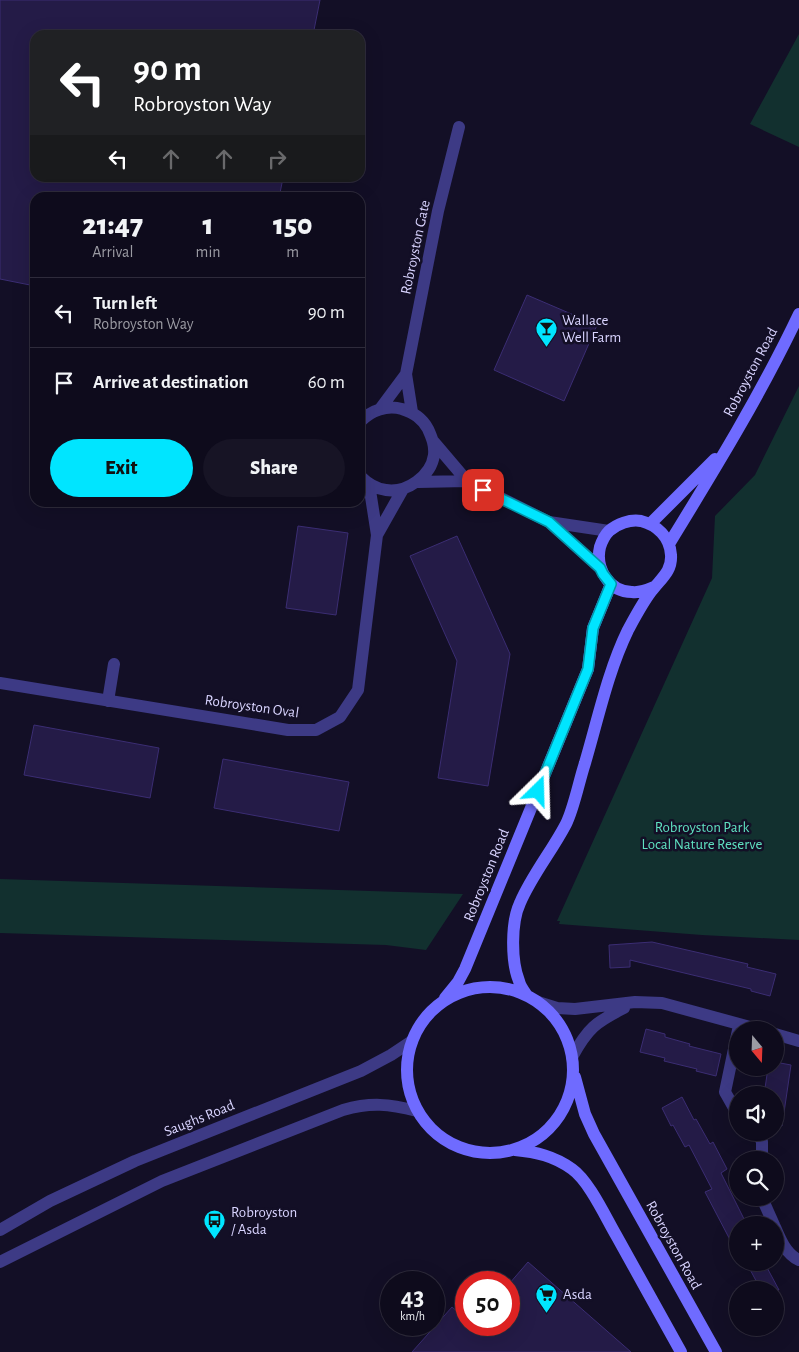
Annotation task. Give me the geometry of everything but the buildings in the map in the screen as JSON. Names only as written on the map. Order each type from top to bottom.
[{"type":"main road","name":"Robroyston Road","points":[[669,544],[729,445],[782,349],[799,314]]},
{"type":"main road","name":"Robroyston Road","points":[[650,524],[729,445]]},
{"type":"main road","points":[[526,994],[518,981],[513,943],[514,924],[519,904],[567,822],[610,675],[628,629],[654,587],[668,572],[671,557],[669,544],[660,531],[650,524],[637,520],[624,522],[609,531],[602,540],[598,556],[600,568],[611,584],[631,593],[642,592],[654,587]]},
{"type":"main road","name":"Robroyston Road","points":[[440,1004],[458,982],[465,969],[588,669],[593,628],[611,584]]},
{"type":"main road","points":[[500,987],[526,994],[549,1011],[564,1031],[573,1063],[572,1086],[565,1106],[542,1135],[514,1150],[477,1152],[449,1142],[436,1134],[417,1111],[408,1084],[407,1062],[412,1042],[421,1023],[440,1004],[453,995],[475,988],[500,987]]},
{"type":"main road","name":"Robroyston Road","points":[[573,1063],[585,1114],[594,1134],[716,1352]]},
{"type":"main road","points":[[514,1150],[550,1156],[573,1170],[579,1176],[597,1201],[681,1352]]},
{"type":"street","name":"Robroyston Gate","points":[[406,374],[438,211],[459,127]]},
{"type":"street","points":[[365,419],[380,409],[406,374]]},
{"type":"street","points":[[406,374],[412,412]]},
{"type":"street","points":[[380,409],[393,407],[412,412],[423,421],[433,441],[466,481],[549,522],[600,568]]},
{"type":"street","points":[[418,482],[431,464],[434,455],[433,441]]},
{"type":"street","points":[[365,480],[387,490],[404,489],[418,482],[466,481]]},
{"type":"street","points":[[365,480],[377,535]]},
{"type":"street","points":[[377,535],[404,489]]},
{"type":"street","points":[[549,522],[609,531]]},
{"type":"street","name":"Robroyston Oval","points":[[0,683],[288,730],[316,730],[340,718],[358,690],[377,535]]},
{"type":"street","points":[[108,701],[114,664]]},
{"type":"street","points":[[538,1002],[557,1008],[575,1009],[635,1002],[662,1003],[729,1025]]},
{"type":"street","points":[[573,1063],[590,1029],[602,1019],[635,1002]]},
{"type":"street","points":[[784,1036],[799,1040]]},
{"type":"street","name":"Saughs Road","points":[[0,1230],[50,1201],[135,1161],[361,1071],[391,1056],[412,1042]]},
{"type":"street","points":[[729,1072],[725,1092],[729,1099]]},
{"type":"street","points":[[0,1262],[162,1181],[343,1110],[360,1105],[376,1104],[392,1105],[417,1111]]},
{"type":"street","points":[[784,1245],[799,1260]]},
{"type":"green space","points":[[799,34],[799,147],[750,124]]},
{"type":"green space","name":"Robroyston Park Local Nature Reserve","points":[[799,386],[799,940],[559,924],[560,921],[557,921],[712,578],[715,516],[755,475]]},
{"type":"green space","points":[[0,879],[463,894],[426,950],[386,945],[0,933]]},
{"type":"place","name":"Wallace Well Farm","points":[[546,348]]},
{"type":"place","name":"Robroyston / Asda","points":[[215,1240]]},
{"type":"place","name":"Asda","points":[[547,1313]]},
{"type":"route","points":[[483,490],[549,522],[600,568],[611,584],[593,628],[588,669],[538,791]]}]
